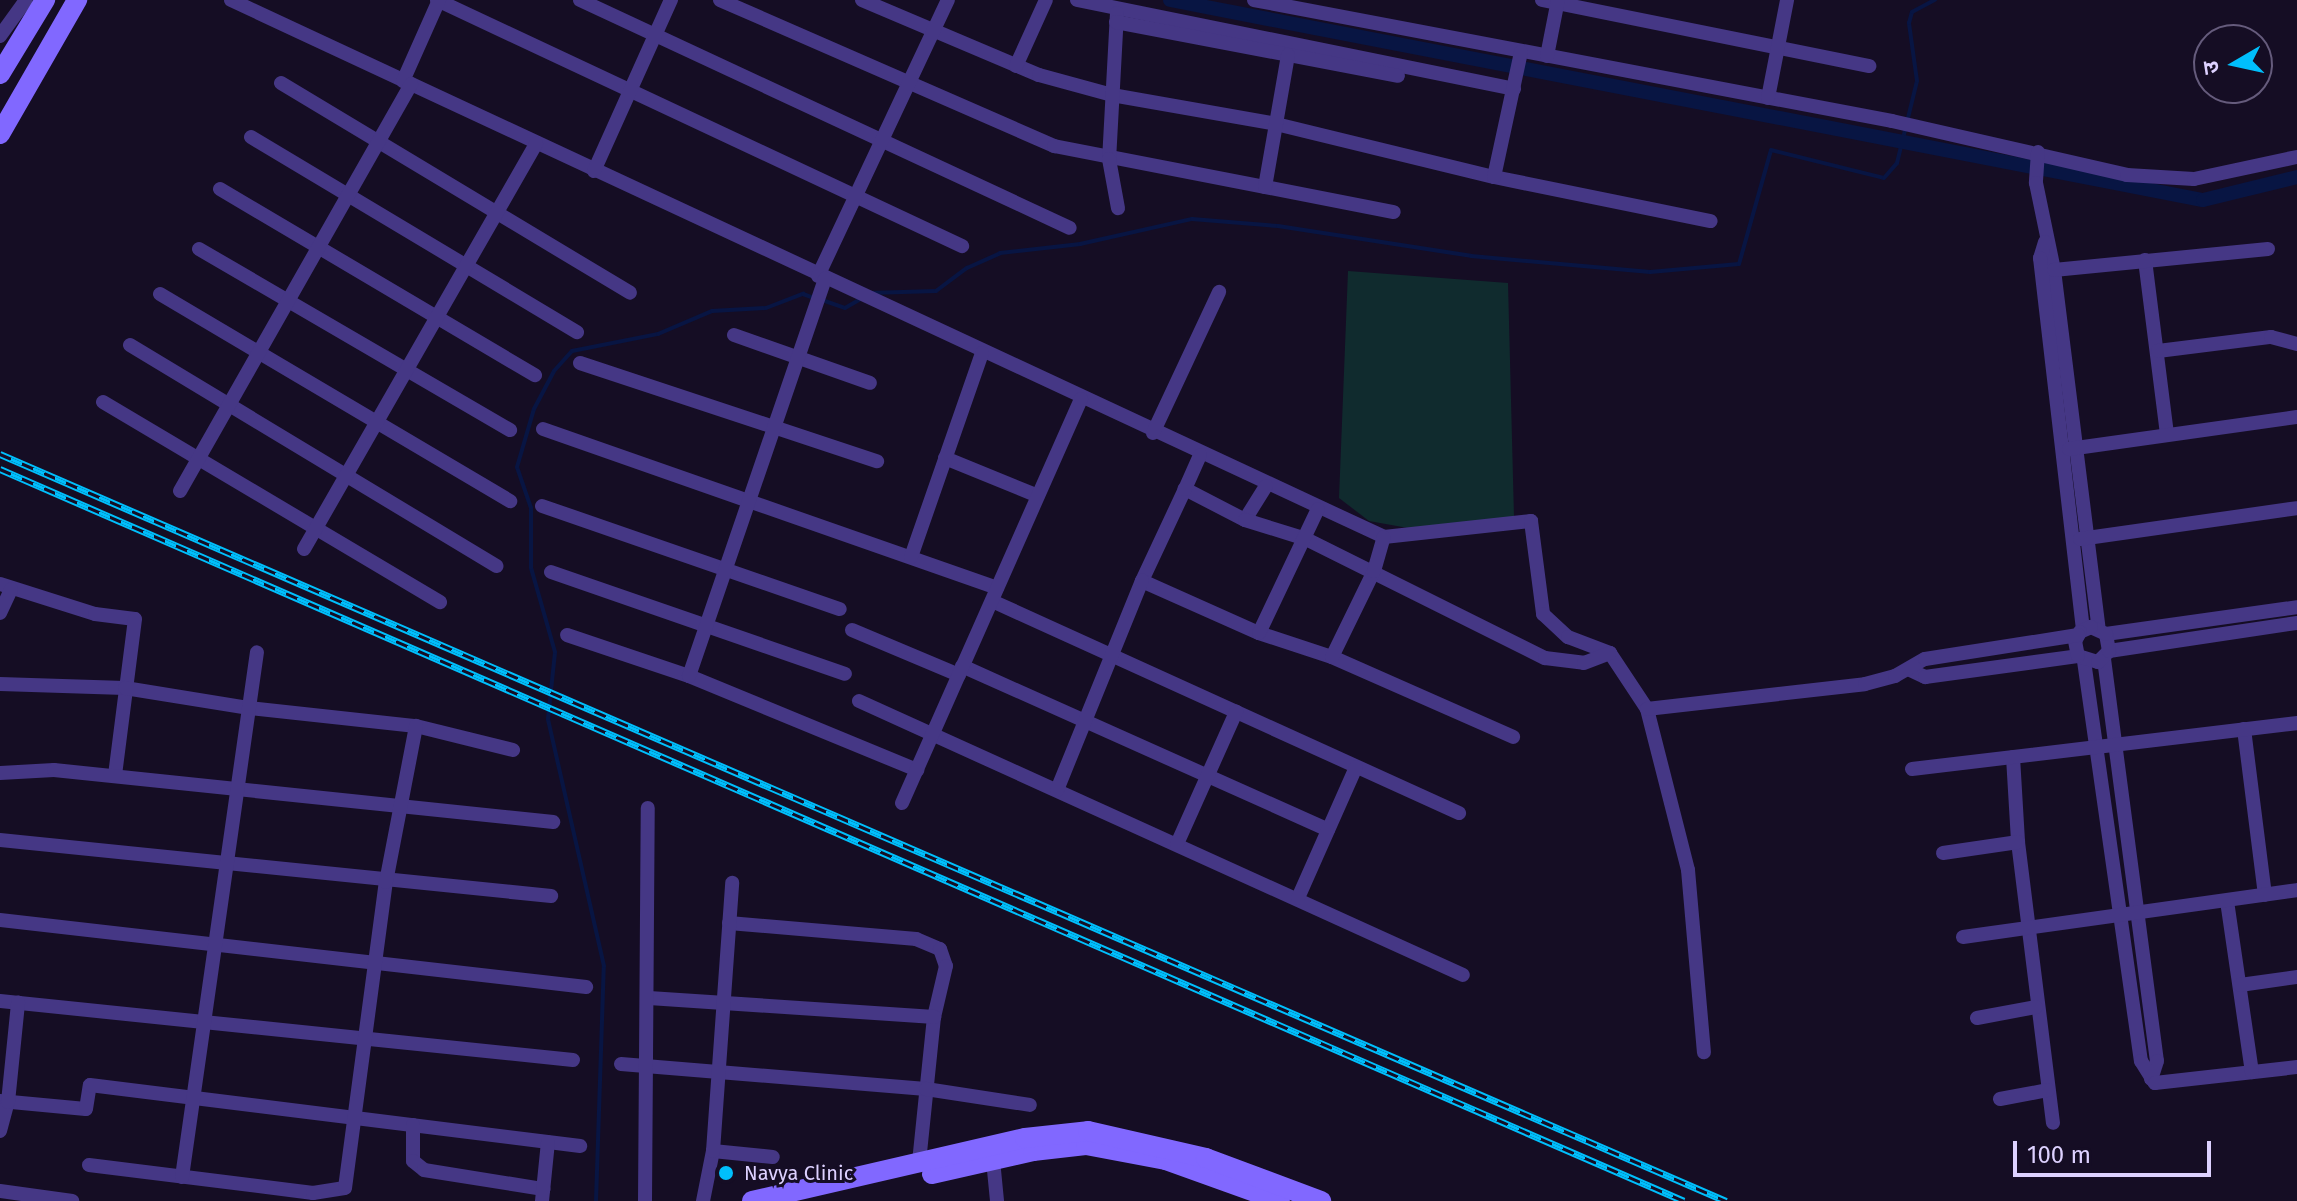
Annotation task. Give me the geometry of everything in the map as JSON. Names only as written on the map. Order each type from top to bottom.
[{"type":"street","points":[[0,36],[26,0]]},
{"type":"street","points":[[0,74],[45,0]]},
{"type":"street","points":[[0,134],[77,0]]},
{"type":"street","points":[[231,0],[821,282],[879,304],[1266,486],[1384,537],[1531,521],[1543,614],[1568,637],[1610,653],[1647,709],[1688,870],[1704,1052]]},
{"type":"street","points":[[180,491],[378,142],[407,82],[439,0],[962,246]]},
{"type":"street","points":[[580,0],[1070,228]]},
{"type":"street","points":[[594,171],[671,0]]},
{"type":"street","points":[[720,0],[739,4],[908,85],[1054,146],[1394,212]]},
{"type":"street","points":[[862,0],[1016,66],[1112,95],[1276,124],[1494,177],[1711,221]]},
{"type":"street","points":[[689,676],[814,311],[821,282],[856,194],[948,0]]},
{"type":"street","points":[[1016,66],[1046,0]]},
{"type":"street","points":[[1077,0],[1117,15],[1288,55],[1398,76]]},
{"type":"street","points":[[1254,0],[1284,3],[1520,56],[1547,56],[1892,121],[2127,175],[2172,179],[2218,175],[2297,157]]},
{"type":"street","points":[[1542,0],[1869,66]]},
{"type":"street","points":[[1768,98],[1787,0]]},
{"type":"street","points":[[1547,56],[1558,2]]},
{"type":"street","points":[[1117,15],[1515,85]]},
{"type":"street","points":[[1117,15],[1109,159],[1118,208]]},
{"type":"street","points":[[1265,187],[1288,55]]},
{"type":"street","points":[[1494,177],[1520,56]]},
{"type":"street","points":[[281,83],[630,293]]},
{"type":"street","points":[[251,137],[577,332]]},
{"type":"street","points":[[304,549],[536,144]]},
{"type":"street","points":[[2038,156],[2036,183],[2045,242],[2054,270],[2139,910],[2157,1061],[2151,1079]]},
{"type":"street","points":[[220,189],[535,375]]},
{"type":"street","points":[[2045,242],[2040,258],[2072,540],[2081,658],[2141,1061],[2151,1079],[2162,1083],[2297,1067]]},
{"type":"street","points":[[199,249],[510,430]]},
{"type":"street","points":[[2054,270],[2268,249]]},
{"type":"street","points":[[2145,260],[2167,434]]},
{"type":"street","points":[[1153,433],[1219,292]]},
{"type":"street","points":[[160,294],[510,501]]},
{"type":"street","points":[[734,335],[870,383]]},
{"type":"street","points":[[2158,351],[2271,337],[2297,344]]},
{"type":"street","points":[[130,345],[497,566]]},
{"type":"street","points":[[911,557],[982,353]]},
{"type":"street","points":[[580,363],[877,461]]},
{"type":"street","points":[[902,803],[1081,399]]},
{"type":"street","points":[[103,402],[440,602]]},
{"type":"street","points":[[2061,450],[2297,417]]},
{"type":"street","points":[[543,429],[911,557],[994,594],[1114,656],[1459,813]]},
{"type":"street","points":[[1057,790],[1142,581],[1200,455]]},
{"type":"street","points":[[945,458],[1038,496]]},
{"type":"street","points":[[1245,520],[1266,486]]},
{"type":"street","points":[[1185,489],[1245,520],[1306,539],[1545,658],[1584,663],[1610,653]]},
{"type":"street","points":[[542,506],[840,609]]},
{"type":"street","points":[[2072,540],[2297,508]]},
{"type":"street","points":[[1259,633],[1318,509]]},
{"type":"street","points":[[1332,657],[1374,571],[1384,537]]},
{"type":"street","points":[[551,572],[845,674]]},
{"type":"street","points":[[1142,581],[1259,633],[1332,657],[1513,737]]},
{"type":"street","points":[[0,613],[6,587],[95,614],[135,619],[115,776]]},
{"type":"street","points":[[1647,709],[1844,688],[1910,670],[1925,659],[2080,632],[2103,632],[2297,607]]},
{"type":"street","points":[[1910,670],[1925,677],[2106,655],[2297,623]]},
{"type":"street","points":[[852,630],[1086,721],[1328,830]]},
{"type":"street","points":[[567,635],[689,676],[917,770]]},
{"type":"street","points":[[182,1177],[257,652]]},
{"type":"street","points":[[0,684],[125,688],[249,708],[416,726],[513,750]]},
{"type":"street","points":[[859,701],[1463,975]]},
{"type":"street","points":[[1177,844],[1236,712]]},
{"type":"street","points":[[1912,769],[2297,723]]},
{"type":"street","points":[[89,1165],[313,1193],[345,1188],[386,882],[416,726]]},
{"type":"street","points":[[2244,729],[2265,895]]},
{"type":"street","points":[[2013,757],[2018,842],[2036,1007],[2053,1123]]},
{"type":"street","points":[[1298,898],[1356,767]]},
{"type":"street","points":[[0,773],[54,770],[401,803],[553,822]]},
{"type":"street","points":[[645,1201],[649,998],[648,808]]},
{"type":"street","points":[[0,840],[226,862],[386,882],[551,896]]},
{"type":"street","points":[[1943,853],[2018,842]]},
{"type":"street","points":[[703,1201],[713,1151],[732,883]]},
{"type":"street","points":[[1963,937],[2029,925],[2297,890]]},
{"type":"street","points":[[2227,901],[2252,1072]]},
{"type":"street","points":[[0,920],[586,987]]},
{"type":"street","points":[[729,923],[916,939],[940,949],[946,966],[934,1017],[919,1163]]},
{"type":"street","points":[[2240,985],[2297,977]]},
{"type":"street","points":[[649,998],[724,1000],[934,1017]]},
{"type":"street","points":[[0,1001],[573,1060]]},
{"type":"street","points":[[0,1131],[18,1003]]},
{"type":"street","points":[[1977,1018],[2036,1007]]},
{"type":"street","points":[[621,1064],[926,1089],[1030,1105]]},
{"type":"street","points":[[4,1101],[86,1109],[90,1085],[580,1146]]},
{"type":"street","points":[[2000,1099],[2048,1090]]},
{"type":"street","points":[[413,1125],[413,1161],[424,1170],[542,1195],[548,1142]]},
{"type":"street","points":[[752,1201],[1025,1138],[1088,1131],[1206,1158],[1321,1201]]},
{"type":"street","points":[[809,1201],[1062,1146],[1115,1149],[1166,1160],[1272,1200]]},
{"type":"street","points":[[713,1151],[773,1157]]},
{"type":"street","points":[[993,1160],[997,1201]]},
{"type":"street","points":[[0,1191],[72,1201]]},
{"type":"green space","points":[[1348,271],[1508,283],[1514,517],[1408,528],[1369,521],[1339,498]]},
{"type":"waterway","points":[[1170,0],[2203,200],[2297,177]]},
{"type":"waterway","points":[[869,293],[936,291],[967,268],[1000,253],[1080,244],[1192,219],[1278,226],[1471,256],[1650,272],[1739,264],[1771,150],[1884,178],[1897,163],[1917,81],[1909,23],[1912,12],[1935,0]]},
{"type":"waterway","points":[[596,1201],[604,966],[548,719],[555,652],[531,568],[531,508],[517,467],[534,409],[554,371],[572,351],[658,334],[712,311],[766,308],[803,294],[814,298]]},
{"type":"waterway","points":[[822,300],[845,308],[862,298]]},
{"type":"railway","points":[[0,454],[1726,1201]]},
{"type":"railway","points":[[0,469],[1684,1201]]},
{"type":"place","name":"Navya Clinic","points":[[726,1173]]}]
